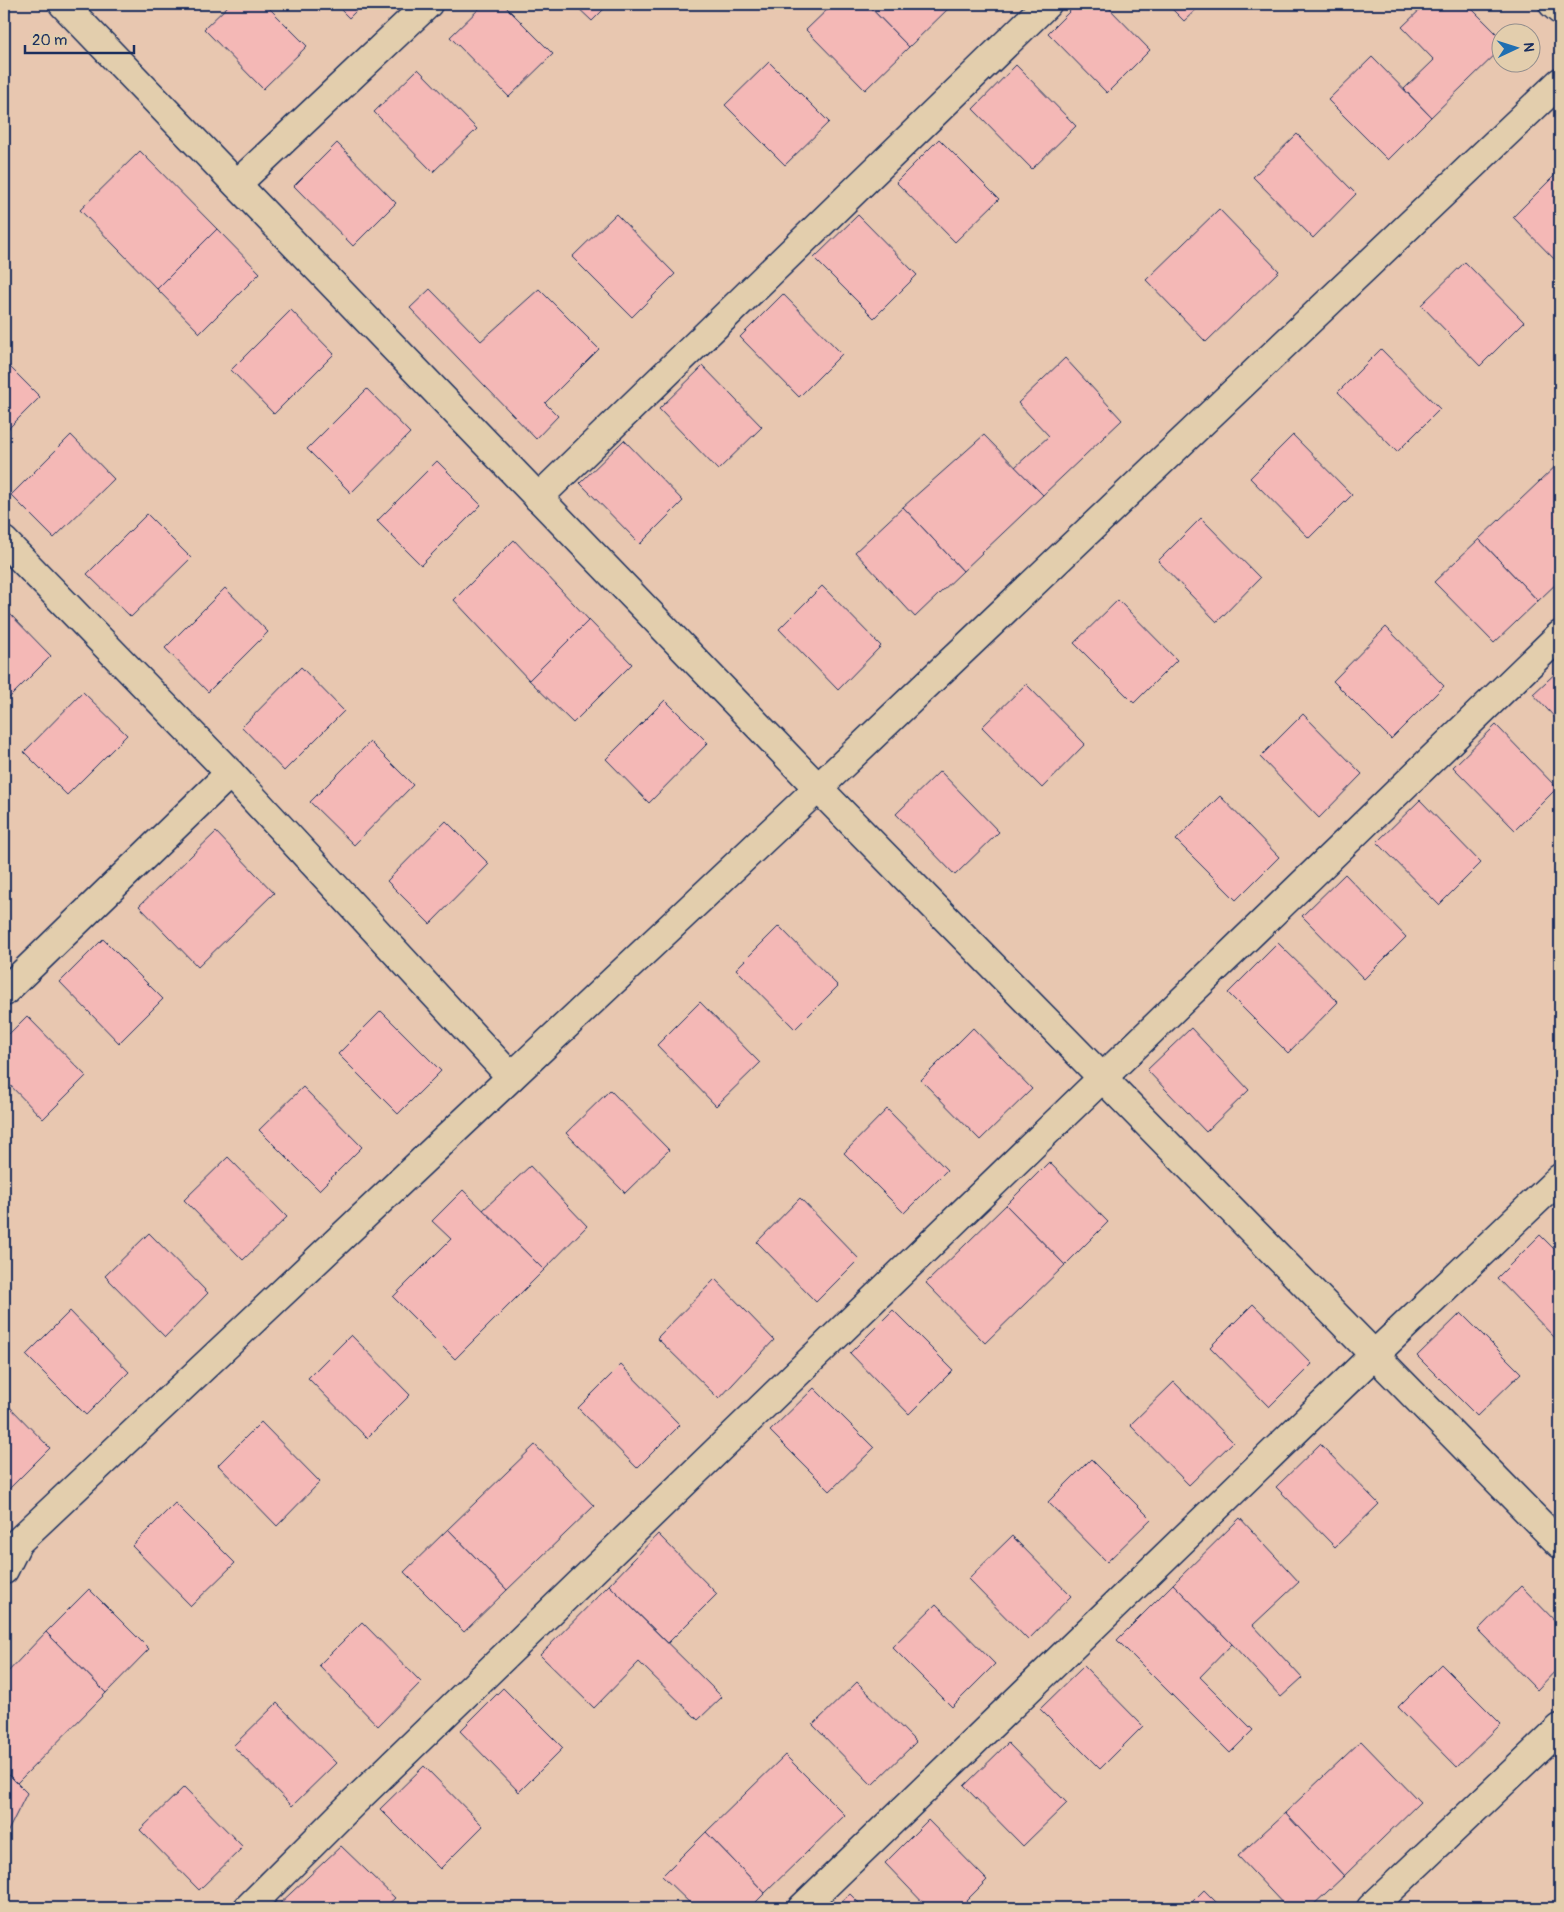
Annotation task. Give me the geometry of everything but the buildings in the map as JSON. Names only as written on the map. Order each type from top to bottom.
[{"type":"street","points":[[63,4],[818,788],[1560,1544]]},
{"type":"street","points":[[237,184],[428,4]]},
{"type":"street","points":[[538,498],[1047,4]]},
{"type":"street","points":[[1553,4],[1560,10]]},
{"type":"street","points":[[4,1570],[18,1542],[818,788],[1560,82]]},
{"type":"street","points":[[4,541],[230,772],[511,1077]]},
{"type":"street","points":[[248,1908],[354,1802],[1560,634]]},
{"type":"street","points":[[4,992],[230,772]]},
{"type":"street","points":[[802,1908],[1374,1355],[1560,1178]]},
{"type":"street","points":[[1371,1908],[1560,1728]]}]
